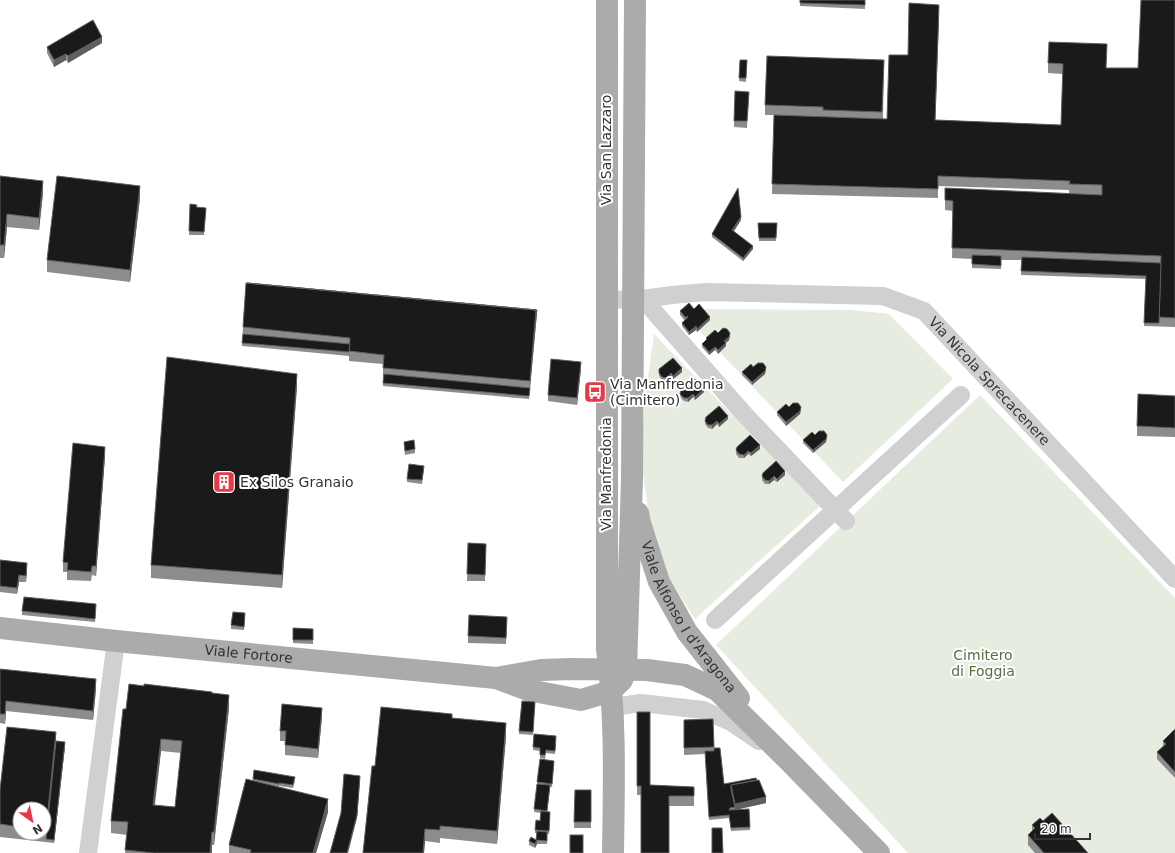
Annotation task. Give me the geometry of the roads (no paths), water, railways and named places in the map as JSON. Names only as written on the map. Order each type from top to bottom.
[{"type":"main road","name":"Via San Lazzaro","points":[[606,300],[607,0]]},
{"type":"main road","name":"Via San Lazzaro","points":[[635,0],[638,299]]},
{"type":"main road","name":"Via Manfredonia","points":[[613,853],[614,750],[612,699],[618,670],[632,479],[638,299]]},
{"type":"main road","name":"Via Manfredonia","points":[[606,300],[606,649],[618,670]]},
{"type":"main road","name":"Viale Alfonso I d'Aragona","points":[[632,479],[640,523],[662,588],[687,632],[788,760]]},
{"type":"main road","name":"Viale Fortore","points":[[0,628],[116,641],[496,678],[528,690],[581,700],[612,699]]},
{"type":"main road","name":"Viale Fortore","points":[[496,678],[540,670],[618,670]]},
{"type":"main road","name":"Viale Alfonso I d'Aragona","points":[[618,670],[647,670],[685,675],[717,690],[879,853]]},
{"type":"main road","name":"Viale Fortore","points":[[581,700],[599,714],[614,750]]},
{"type":"street","name":"Via Nicola Sprecacenere","points":[[638,299],[672,294],[706,292],[883,296],[924,311],[1175,579]]},
{"type":"street","points":[[606,300],[638,299],[841,516]]},
{"type":"street","points":[[715,620],[841,516],[961,395]]},
{"type":"street","points":[[88,853],[116,641]]},
{"type":"street","name":"Viale Alfonso I d'Aragona","points":[[612,699],[641,704],[703,710],[731,722],[788,760]]},
{"type":"place","name":"Via Manfredonia (Cimitero)","points":[[595,392]]},
{"type":"place","name":"Ex Silos Granaio","points":[[224,482]]},
{"type":"park label","name":"Cimitero di Foggia","points":[[983,664]]}]
